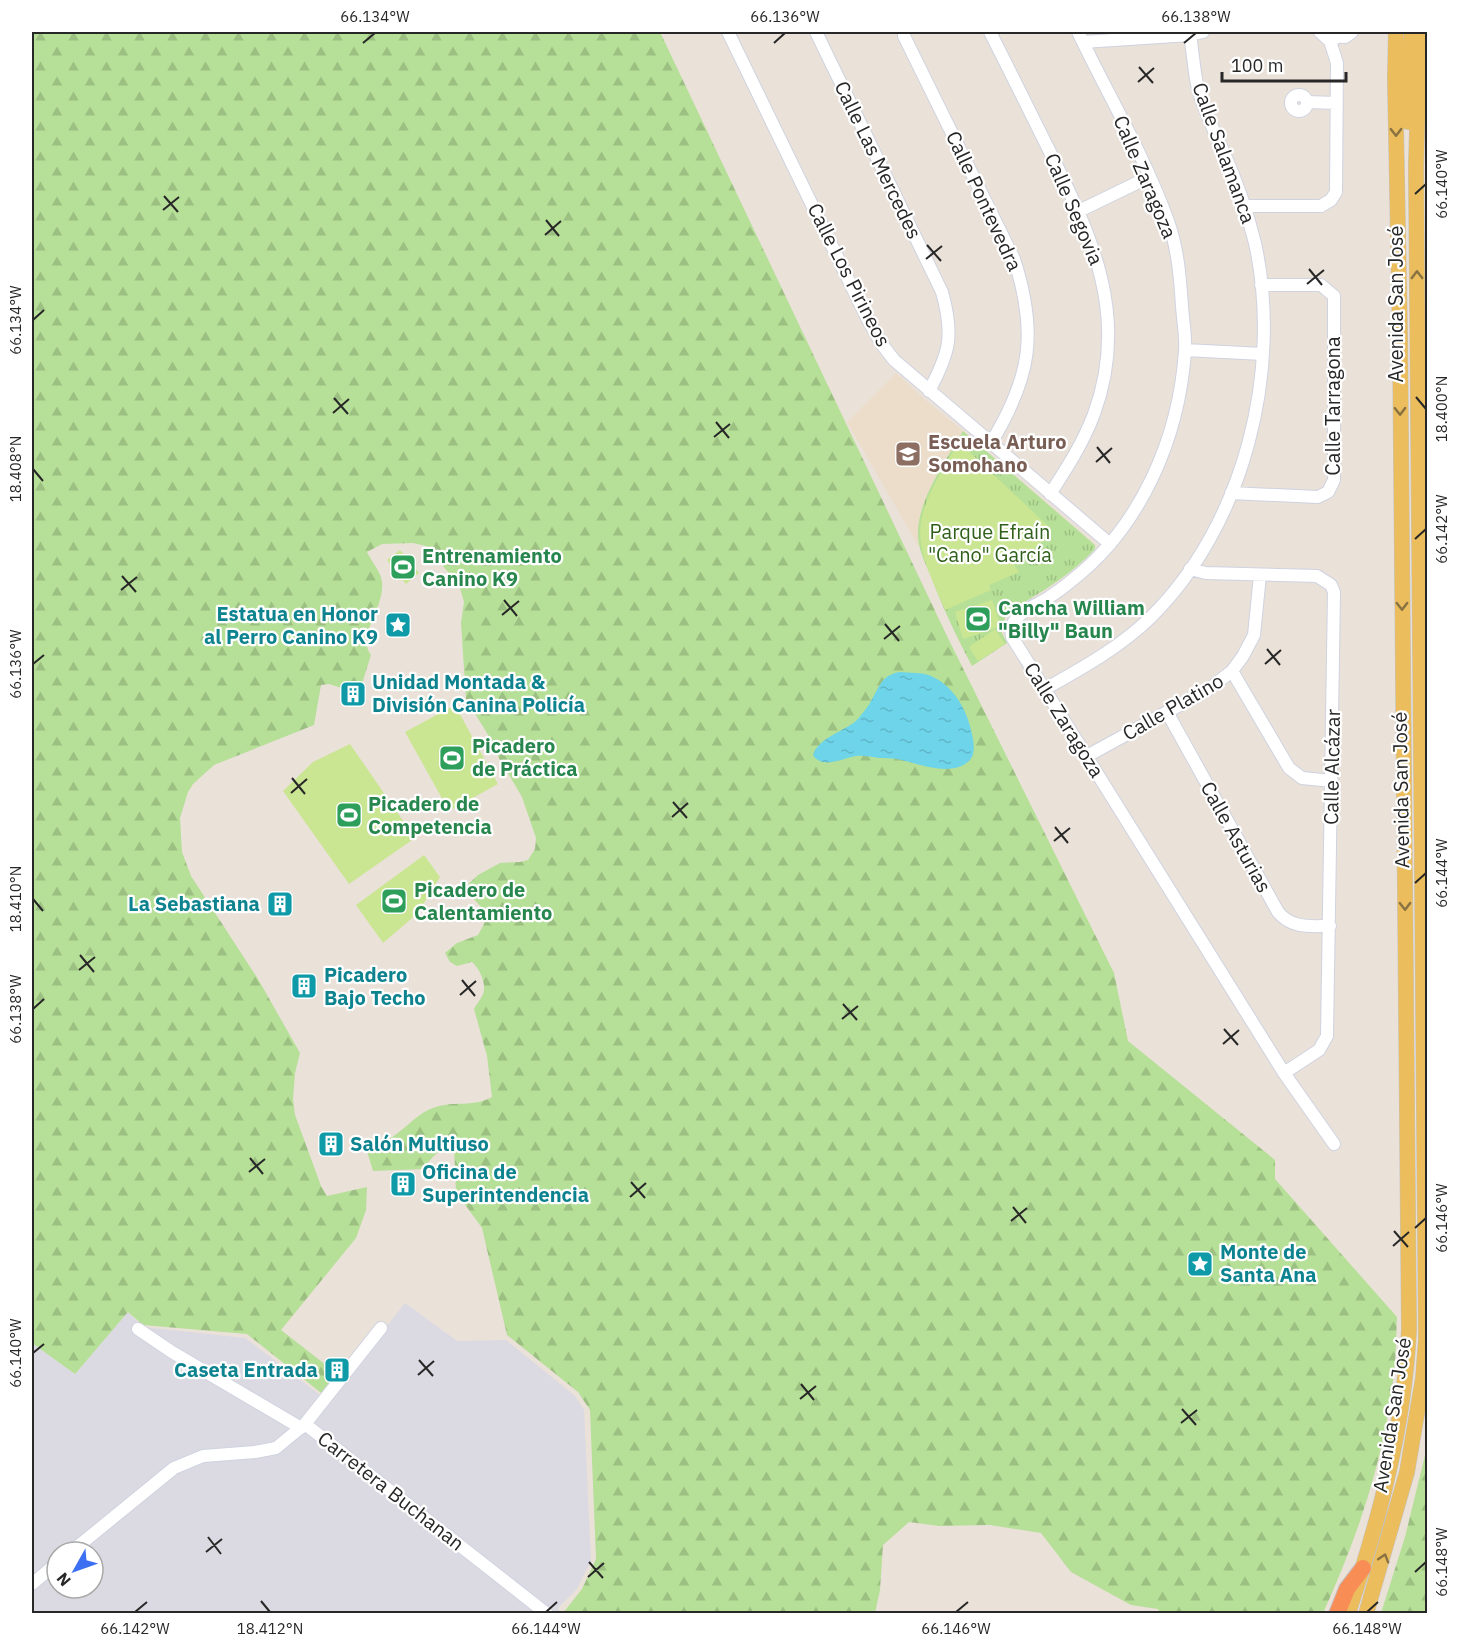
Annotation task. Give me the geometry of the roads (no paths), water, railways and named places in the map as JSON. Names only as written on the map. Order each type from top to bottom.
[{"type":"highway","points":[[1336,1614],[1347,1589],[1363,1568]]},
{"type":"main road","points":[[1412,32],[1406,85],[1409,144],[1416,166]]},
{"type":"main road","name":"Avenida San José","points":[[1366,1614],[1407,1472],[1423,1378],[1426,1340],[1416,166],[1419,64],[1424,32]]},
{"type":"main road","name":"Avenida San José","points":[[1348,1614],[1363,1568],[1394,1451],[1404,1391],[1409,1330],[1395,34]]},
{"type":"street","name":"Calle Los Pirineos","points":[[728,32],[873,329],[894,360],[1110,544]]},
{"type":"street","name":"Calle Las Mercedes","points":[[816,32],[942,292],[950,338],[944,365],[929,391]]},
{"type":"street","name":"Calle Pontevedra","points":[[904,32],[1014,259],[1025,296],[1028,337],[1025,367],[1013,403],[991,443]]},
{"type":"street","name":"Calle Segovia","points":[[990,32],[1079,211],[1095,251],[1105,291],[1106,359],[1100,395],[1085,436],[1050,494]]},
{"type":"street","points":[[1081,37],[1190,35],[1203,32]]},
{"type":"street","points":[[1246,206],[1321,206],[1336,192],[1337,63],[1341,35],[1320,32]]},
{"type":"street","name":"Calle Salamanca","points":[[1045,689],[1091,663],[1128,637],[1164,603],[1181,583],[1215,528],[1231,494],[1245,460],[1252,430],[1263,354],[1262,285],[1246,206],[1198,88],[1190,35]]},
{"type":"street","name":"Calle Zaragoza","points":[[1081,37],[1149,177],[1168,222],[1179,265],[1185,350],[1178,401],[1161,459],[1136,508],[1110,544],[1084,571],[1013,621],[1012,637],[1284,1073],[1334,1144]]},
{"type":"street","points":[[1307,102],[1337,103]]},
{"type":"street","points":[[1079,211],[1149,177]]},
{"type":"street","name":"Calle Tarragona","points":[[1231,494],[1318,497],[1328,492],[1334,480],[1334,296],[1321,285],[1262,285]]},
{"type":"street","points":[[1185,350],[1263,354]]},
{"type":"street","name":"Calle Alcázar","points":[[1190,568],[1206,573],[1317,576],[1323,578],[1332,588],[1328,1036],[1319,1050],[1284,1073]]},
{"type":"street","name":"Calle Platino","points":[[1087,756],[1209,689],[1232,671],[1254,635],[1260,575]]},
{"type":"street","points":[[1232,671],[1288,768],[1302,778],[1332,781]]},
{"type":"street","name":"Calle Asturias","points":[[1167,712],[1278,912],[1292,924],[1299,926],[1330,926]]},
{"type":"street","points":[[86,1540],[174,1468],[203,1456],[276,1448],[303,1426],[381,1328]]},
{"type":"street","name":"Carretera Buchanan","points":[[138,1329],[172,1352],[303,1426],[547,1614]]},
{"type":"street","points":[[32,1584],[45,1573]]},
{"type":"water","points":[[899,672],[931,676],[948,687],[954,694],[965,711],[971,730],[974,751],[969,761],[961,766],[943,769],[897,759],[864,756],[833,762],[822,762],[817,759],[813,755],[820,744],[857,720],[882,682],[888,676]]},
{"type":"place","name":"Escuela Arturo Somohano","points":[[908,454]]},
{"type":"place","name":"Entrenamiento Canino K9","points":[[403,567]]},
{"type":"place","name":"Cancha William \"Billy\" Baun","points":[[978,619]]},
{"type":"place","name":"Estatua en Honor al Perro Canino K9","points":[[398,625]]},
{"type":"place","name":"Unidad Montada & División Canina Policía","points":[[353,694]]},
{"type":"place","name":"Picadero de Práctica","points":[[452,758]]},
{"type":"place","name":"Picadero de Competencia","points":[[349,815]]},
{"type":"place","name":"Picadero de Calentamiento","points":[[394,901]]},
{"type":"place","name":"La Sebastiana","points":[[280,904]]},
{"type":"place","name":"Picadero Bajo Techo","points":[[304,986]]},
{"type":"place","name":"Salón Multiuso","points":[[331,1144]]},
{"type":"place","name":"Oficina de Superintendencia","points":[[403,1184]]},
{"type":"place","name":"Monte de Santa Ana","points":[[1200,1264]]},
{"type":"place","name":"Caseta Entrada","points":[[337,1370]]},
{"type":"park label","name":"Parque Efraín \"Cano\" García","points":[[990,544]]}]
